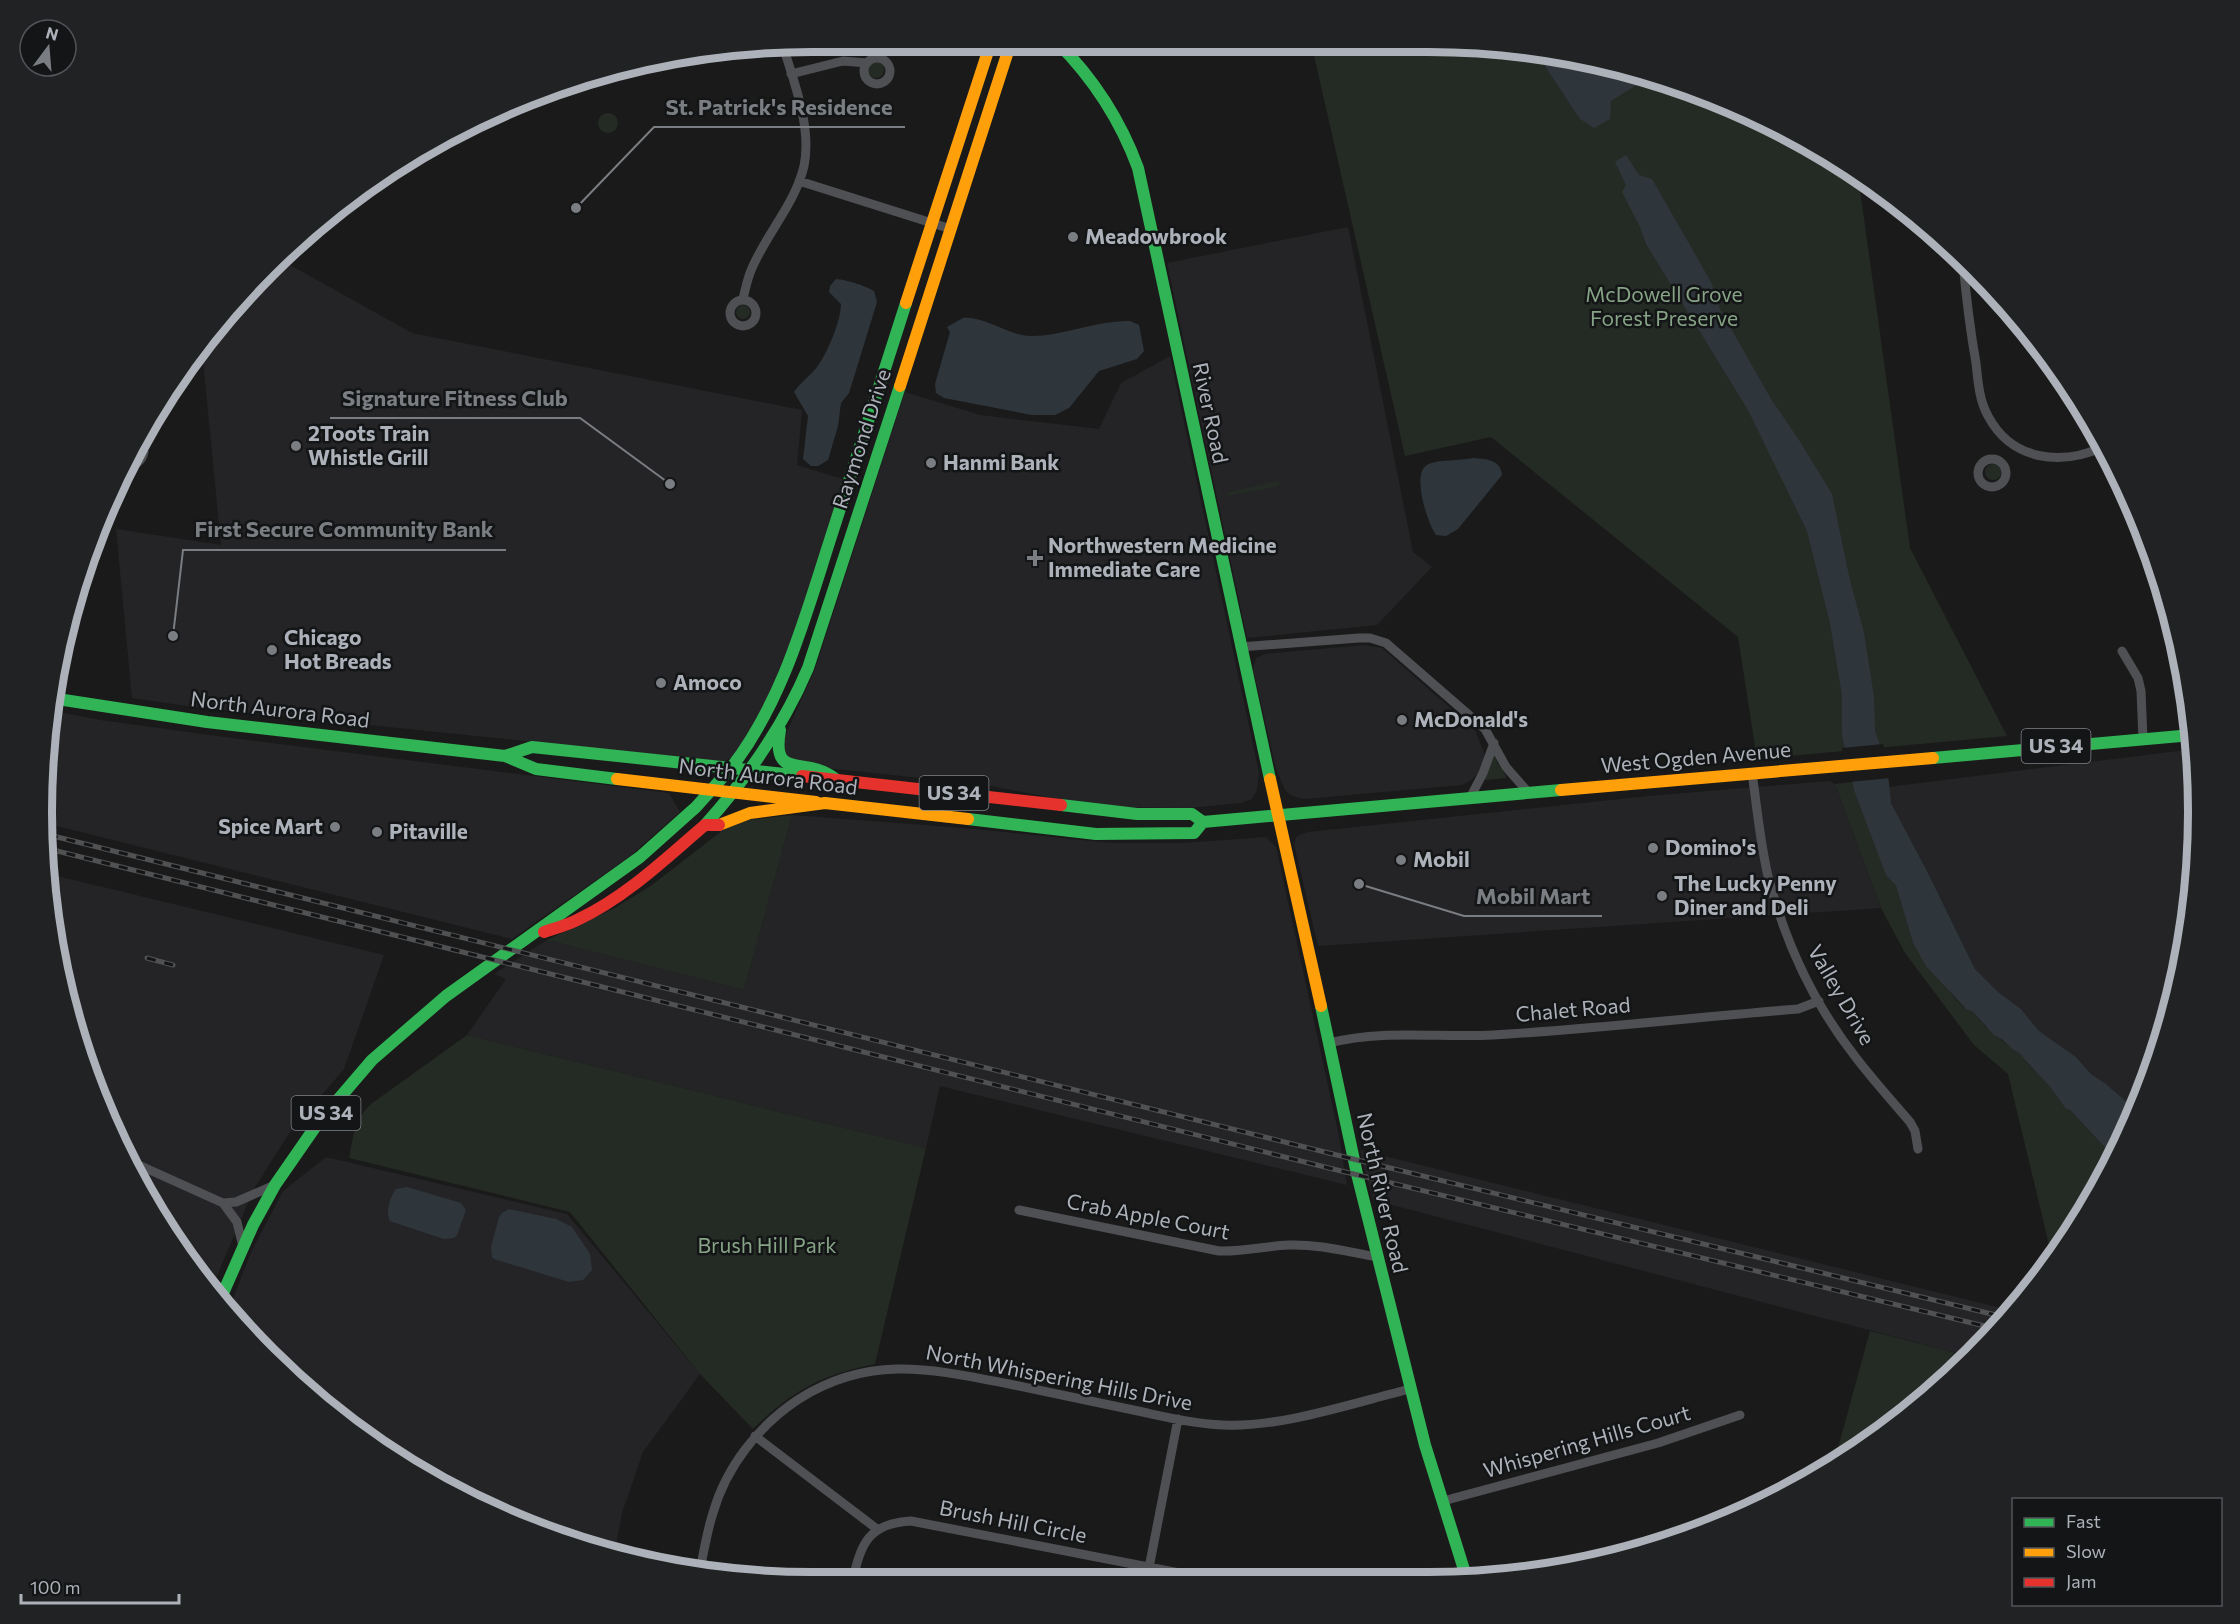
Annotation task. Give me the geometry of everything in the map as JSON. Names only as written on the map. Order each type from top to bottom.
[{"type":"main road","name":"Raymond Drive","points":[[731,768],[755,736],[793,654],[988,52]]},
{"type":"main road","name":"Raymond Drive","points":[[705,825],[752,770],[780,728],[800,688],[815,649],[1008,52]]},
{"type":"main road","name":"River Road","points":[[1068,52],[1101,91],[1124,132],[1138,168],[1278,814]]},
{"type":"main road","name":"North Aurora Road","points":[[61,700],[207,722],[505,756],[536,769],[736,791],[922,815]]},
{"type":"main road","points":[[780,728],[778,742],[782,759],[790,765],[823,771],[838,780]]},
{"type":"main road","name":"West Ogden Avenue","points":[[731,768],[1125,813],[1192,814],[1203,822],[2183,736]]},
{"type":"main road","name":"North Aurora Road","points":[[505,756],[532,747],[731,768]]},
{"type":"main road","name":"US 34","points":[[224,1292],[243,1246],[275,1185],[318,1123],[372,1060],[446,996],[640,857],[696,807],[731,768]]},
{"type":"main road","name":"US 34","points":[[528,938],[585,916],[652,870],[705,825],[719,825],[750,813],[825,803]]},
{"type":"main road","name":"North River Road","points":[[1278,814],[1377,1257],[1410,1389],[1464,1571]]},
{"type":"main road","name":"West Ogden Avenue","points":[[922,815],[1084,833],[1127,835],[1194,833],[1203,822]]},
{"type":"street","points":[[743,299],[750,272],[799,181],[804,167],[805,145],[802,115],[785,53]]},
{"type":"street","points":[[791,74],[843,60],[867,63]]},
{"type":"street","points":[[799,181],[951,229]]},
{"type":"street","points":[[1964,274],[1981,396],[1998,432],[2013,444],[2030,453],[2061,459],[2083,456],[2096,450]]},
{"type":"street","points":[[2001,461],[2013,444]]},
{"type":"street","points":[[1240,647],[1359,638],[1386,643],[1485,729],[1506,767],[1528,792]]},
{"type":"street","points":[[2122,651],[2138,678],[2141,691],[2143,739]]},
{"type":"street","points":[[1470,798],[1483,773],[1494,743]]},
{"type":"street","name":"Valley Drive","points":[[1752,773],[1761,842],[1777,905],[1798,961],[1819,1001],[1856,1058],[1910,1122],[1915,1131],[1918,1149]]},
{"type":"street","name":"Chalet Road","points":[[1329,1043],[1348,1038],[1388,1034],[1497,1035],[1798,1009],[1819,1001]]},
{"type":"street","points":[[140,1166],[224,1203],[237,1222],[243,1246]]},
{"type":"street","points":[[224,1203],[243,1200],[275,1185]]},
{"type":"street","name":"Crab Apple Court","points":[[1019,1210],[1219,1251],[1237,1252],[1287,1245],[1310,1245],[1377,1257]]},
{"type":"street","name":"North Whispering Hills Drive","points":[[701,1563],[709,1526],[719,1496],[731,1471],[755,1436],[786,1407],[820,1387],[861,1374],[900,1368],[945,1371],[1178,1419],[1221,1425],[1259,1424],[1289,1419],[1410,1389]]},
{"type":"street","name":"Whispering Hills Court","points":[[1443,1501],[1658,1443],[1740,1414]]},
{"type":"street","points":[[1148,1572],[1178,1419]]},
{"type":"street","points":[[755,1436],[877,1529],[862,1547],[855,1572]]},
{"type":"street","name":"Brush Hill Circle","points":[[877,1529],[886,1524],[918,1522],[1172,1572]]},
{"type":"shaded area","points":[[1542,61],[1576,67],[1640,83],[1611,101],[1610,119],[1594,128],[1580,119]]},
{"type":"shaded area","points":[[1626,155],[1639,175],[1652,179],[1711,282],[1720,309],[1771,399],[1832,494],[1849,576],[1864,633],[1874,697],[1875,731],[1887,764],[1891,803],[1975,969],[1998,992],[2021,1009],[2039,1031],[2076,1057],[2091,1074],[2129,1104],[2108,1150],[2070,1110],[2066,1109],[2050,1087],[2018,1052],[1994,1035],[1972,1011],[1967,1010],[1926,966],[1913,943],[1896,886],[1886,875],[1854,790],[1842,735],[1842,695],[1830,623],[1807,531],[1748,410],[1646,244],[1622,192],[1626,185],[1615,162]]},
{"type":"shaded area","points":[[1348,227],[1413,552],[1432,567],[1377,625],[1247,638],[1167,263]]},
{"type":"shaded area","points":[[287,263],[412,333],[802,410],[797,465],[843,479],[790,648],[769,699],[738,752],[723,762],[187,706],[132,698],[116,529],[221,545],[203,359],[241,311]]},
{"type":"shaded area","points":[[836,279],[855,283],[874,291],[877,302],[849,393],[841,403],[838,426],[828,460],[818,466],[811,466],[803,459],[808,416],[794,392],[817,367],[833,337],[841,304],[829,292],[830,286]]},
{"type":"shaded area","points":[[963,318],[980,320],[1014,333],[1031,336],[1130,321],[1139,325],[1144,351],[1137,359],[1099,371],[1069,408],[1055,415],[1032,415],[944,398],[936,393],[935,384],[950,332],[947,327]]},
{"type":"shaded area","points":[[1170,356],[1259,773],[1257,790],[1252,799],[1241,803],[1188,808],[1126,807],[1053,798],[986,785],[808,766],[787,758],[784,745],[785,736],[815,669],[905,392],[980,415],[1099,429],[1121,383]]},
{"type":"shaded area","points":[[1473,458],[1496,463],[1502,475],[1458,529],[1446,536],[1436,535],[1422,499],[1422,470],[1427,465],[1437,462]]},
{"type":"shaded area","points":[[1364,645],[1382,648],[1475,730],[1484,753],[1484,762],[1482,769],[1470,781],[1462,785],[1304,799],[1290,795],[1285,790],[1276,769],[1253,669],[1256,658],[1265,654]]},
{"type":"shaded area","points":[[59,712],[100,720],[232,738],[669,793],[680,812],[630,856],[512,939],[53,825],[54,762]]},
{"type":"shaded area","points":[[2185,750],[2188,812],[2181,911],[2162,1009],[2129,1104],[2091,1074],[2076,1057],[2039,1031],[2021,1009],[1998,992],[1975,969],[1891,803],[1888,787]]},
{"type":"shaded area","points":[[1829,781],[1835,784],[1881,908],[1318,946],[1294,844],[1297,836],[1308,832],[1648,796]]},
{"type":"shaded area","points":[[792,815],[976,829],[1110,843],[1184,843],[1266,837],[1276,847],[1339,1136],[1347,1185],[940,1086],[926,1148],[467,1035],[506,979],[494,974],[547,940],[744,990]]},
{"type":"shaded area","points":[[55,876],[384,955],[344,1069],[288,1135],[254,1189],[215,1281],[180,1234],[154,1192],[110,1103],[78,1009],[67,960]]},
{"type":"shaded area","points":[[1360,1150],[2003,1308],[1960,1354],[1373,1200]]},
{"type":"shaded area","points":[[326,1157],[567,1214],[700,1374],[643,1452],[622,1513],[616,1546],[521,1514],[432,1470],[390,1444],[311,1383],[241,1313],[232,1302],[251,1252],[283,1191]]},
{"type":"shaded area","points":[[407,1187],[461,1203],[466,1210],[454,1238],[444,1239],[390,1221],[388,1209],[392,1196],[396,1189]]},
{"type":"shaded area","points":[[509,1209],[556,1219],[572,1227],[590,1254],[592,1270],[583,1280],[569,1282],[494,1259],[491,1247],[499,1217]]},
{"type":"green space","name":"McDowell Grove Forest Preserve","points":[[1313,52],[1428,52],[1527,59],[1625,78],[1719,110],[1808,154],[1860,187],[1910,548],[2007,736],[1757,759],[1738,637],[1491,437],[1405,456]]},
{"type":"green space","points":[[876,62],[884,70],[876,78],[868,70]]},
{"type":"green space","points":[[608,113],[615,116],[618,123],[615,130],[608,133],[601,130],[598,123],[601,116]]},
{"type":"green space","points":[[740,305],[746,305],[750,312],[746,319],[740,319],[736,315],[736,309]]},
{"type":"green space","points":[[1993,464],[2001,472],[1993,480],[1985,472]]},
{"type":"green space","points":[[1278,481],[1281,484],[1276,487],[1227,496],[1229,492]]},
{"type":"green space","points":[[1495,751],[1497,762],[1506,778],[1486,780],[1484,779]]},
{"type":"green space","points":[[1853,782],[1886,874],[1896,886],[1913,943],[1954,997],[1967,1010],[1972,1011],[2002,1041],[2018,1052],[2050,1087],[2066,1109],[2070,1110],[2108,1150],[2086,1192],[2050,1248],[2008,1074],[1974,1045],[1905,953],[1881,908],[1835,784]]},
{"type":"green space","points":[[792,815],[744,990],[547,940],[615,908],[652,885],[723,830],[749,820]]},
{"type":"green space","name":"Brush Hill Park","points":[[467,1035],[926,1148],[875,1364],[839,1373],[809,1386],[781,1404],[753,1429],[700,1374],[570,1212],[349,1158],[357,1123],[371,1104]]},
{"type":"green space","points":[[1870,1331],[1960,1354],[1890,1415],[1837,1452]]},
{"type":"pier","points":[[1883,744],[1890,763],[1891,778],[1849,782],[1842,748]]},
{"type":"railway","points":[[53,836],[1353,1159],[1997,1315]]},
{"type":"railway","points":[[54,850],[1333,1169],[1986,1326]]},
{"type":"railway","points":[[147,958],[173,965]]},
{"type":"traffic: fast","points":[[1066,52],[1105,100],[1138,168],[1270,779]]},
{"type":"traffic: fast","points":[[505,756],[532,747],[731,768],[749,743],[764,716],[790,660],[906,303]]},
{"type":"traffic: fast","points":[[705,825],[736,789],[763,751],[787,711],[808,668],[900,386]]},
{"type":"traffic: fast","points":[[61,700],[207,722],[505,756],[536,769],[617,779]]},
{"type":"traffic: fast","points":[[780,730],[780,754],[784,760],[789,764],[824,772],[837,780]]},
{"type":"traffic: fast","points":[[1933,758],[2183,736]]},
{"type":"traffic: fast","points":[[224,1292],[253,1225],[275,1185],[318,1123],[372,1060],[446,996],[640,857],[696,807],[731,768],[802,776]]},
{"type":"traffic: fast","points":[[1061,805],[1137,814],[1192,814],[1203,822],[1561,790]]},
{"type":"traffic: fast","points":[[968,819],[1096,834],[1194,833],[1203,822]]},
{"type":"traffic: fast","points":[[1321,1006],[1357,1174],[1425,1445],[1464,1571]]},
{"type":"traffic: slow","points":[[906,303],[988,52]]},
{"type":"traffic: slow","points":[[900,386],[1008,52]]},
{"type":"traffic: slow","points":[[1561,790],[1933,758]]},
{"type":"traffic: slow","points":[[617,779],[816,802]]},
{"type":"traffic: slow","points":[[1270,779],[1321,1006]]},
{"type":"traffic: slow","points":[[719,825],[750,813],[825,803],[968,819]]},
{"type":"traffic: jam","points":[[802,776],[1061,805]]},
{"type":"traffic: jam","points":[[544,932],[571,923],[613,900],[705,825],[719,825]]},
{"type":"place","name":"St. Patrick's Residence","points":[[576,208]]},
{"type":"place","name":"Meadowbrook","points":[[1073,237]]},
{"type":"place","name":"2Toots Train Whistle Grill","points":[[296,446]]},
{"type":"place","name":"Hanmi Bank","points":[[931,463]]},
{"type":"place","name":"Signature Fitness Club","points":[[670,484]]},
{"type":"place","name":"Northwestern Medicine Immediate Care","points":[[1035,558]]},
{"type":"place","name":"First Secure Community Bank","points":[[173,636]]},
{"type":"place","name":"Chicago Hot Breads","points":[[272,650]]},
{"type":"place","name":"Amoco","points":[[661,683]]},
{"type":"place","name":"McDonald's","points":[[1402,720]]},
{"type":"place","name":"Spice Mart","points":[[335,827]]},
{"type":"place","name":"Pitaville","points":[[377,832]]},
{"type":"place","name":"Domino's","points":[[1653,848]]},
{"type":"place","name":"Mobil","points":[[1401,860]]},
{"type":"place","name":"Mobil Mart","points":[[1359,884]]},
{"type":"place","name":"The Lucky Penny Diner and Deli","points":[[1662,896]]}]
